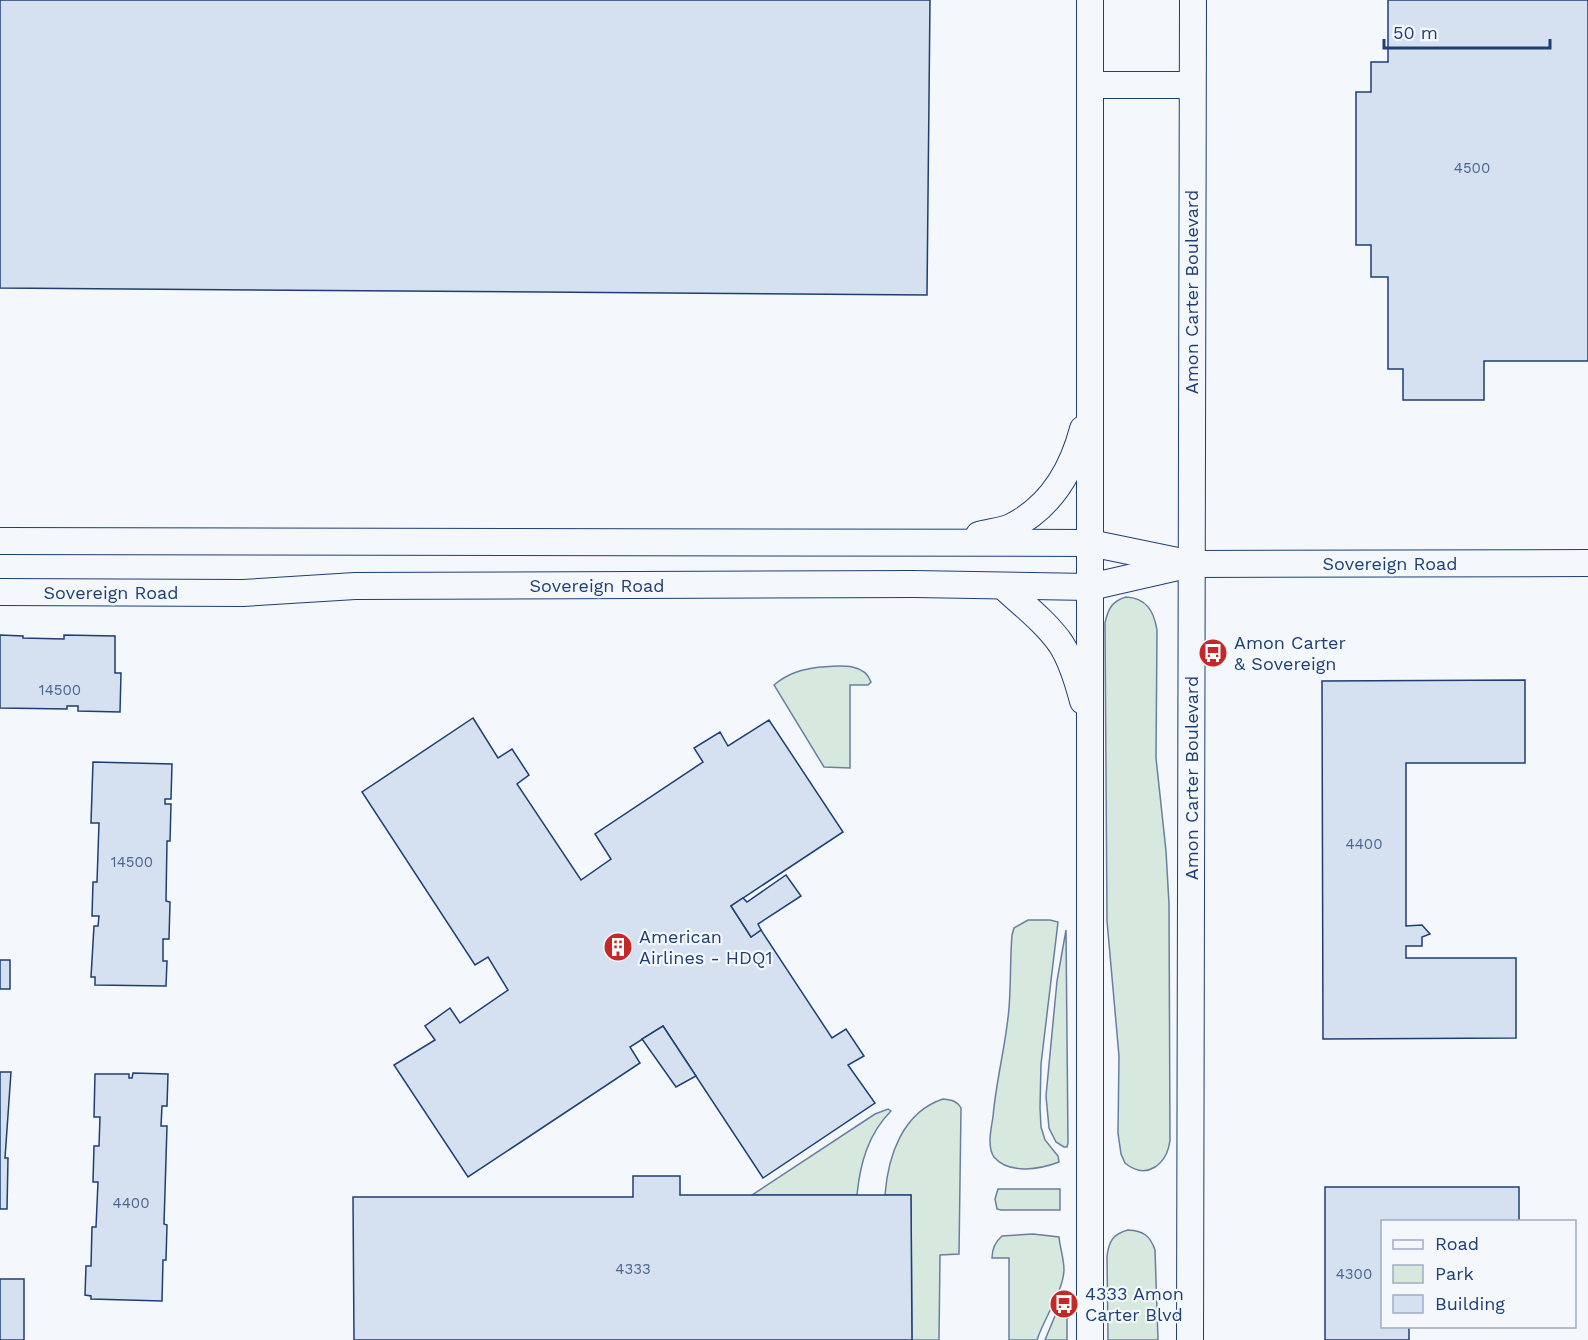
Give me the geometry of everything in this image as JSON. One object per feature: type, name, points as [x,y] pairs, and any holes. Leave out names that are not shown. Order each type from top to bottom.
[{"type":"street","points":[[1090,0],[1090,1340]]},
{"type":"street","name":"Amon Carter Boulevard","points":[[1190,1340],[1193,0]]},
{"type":"street","points":[[1090,85],[1192,85]]},
{"type":"street","points":[[892,543],[974,536],[992,532],[1010,527],[1041,507],[1061,484],[1077,451],[1090,400]]},
{"type":"street","name":"Sovereign Road","points":[[0,541],[1090,543],[1192,564],[1588,563]]},
{"type":"street","name":"Sovereign Road","points":[[0,592],[243,593],[367,586],[914,584],[1090,587],[1192,564]]},
{"type":"street","points":[[1003,586],[1060,643],[1077,677],[1090,727]]},
{"type":"green space","points":[[1126,597],[1139,600],[1148,607],[1154,617],[1157,630],[1156,758],[1169,904],[1170,1140],[1160,1163],[1148,1170],[1133,1168],[1125,1163],[1121,1154],[1118,1133],[1119,1056],[1107,921],[1105,623],[1111,606]]},
{"type":"green space","points":[[820,667],[857,668],[868,676],[871,682],[868,685],[850,685],[850,768],[824,767],[774,685],[796,672]]},
{"type":"green space","points":[[1028,920],[1058,922],[1041,1064],[1040,1108],[1041,1127],[1045,1140],[1058,1156],[1059,1162],[1025,1169],[1000,1163],[992,1153],[990,1138],[1008,1022],[1012,935],[1014,928]]},
{"type":"green space","points":[[1066,930],[1068,1143],[1067,1147],[1064,1147],[1056,1142],[1049,1128],[1046,1096],[1057,981]]},
{"type":"green space","points":[[943,1099],[954,1101],[961,1108],[959,1254],[940,1255],[939,1340],[912,1340],[911,1195],[885,1195],[890,1165],[900,1137],[917,1114]]},
{"type":"green space","points":[[888,1109],[891,1111],[876,1129],[866,1150],[857,1195],[752,1195],[875,1114]]},
{"type":"green space","points":[[998,1189],[1060,1189],[1060,1210],[997,1209],[995,1199]]},
{"type":"green space","points":[[1128,1230],[1138,1231],[1145,1235],[1155,1250],[1158,1340],[1108,1340],[1107,1256],[1115,1236]]},
{"type":"green space","points":[[1033,1234],[1059,1237],[1064,1266],[1063,1278],[1037,1340],[1009,1340],[1009,1258],[992,1258],[993,1252],[1002,1236]]},
{"type":"green space","points":[[1067,1297],[1067,1340],[1045,1340],[1057,1311]]},
{"type":"building","points":[[0,0],[930,0],[927,295],[0,288]]},
{"type":"building","points":[[1388,0],[1588,0],[1588,361],[1484,361],[1484,400],[1403,400],[1403,369],[1388,369],[1388,277],[1371,277],[1371,245],[1356,245],[1356,92],[1371,92],[1371,62],[1388,62]]},
{"type":"building","points":[[0,635],[64,639],[64,635],[115,636],[115,673],[121,673],[120,712],[78,711],[78,706],[67,706],[67,709],[0,708]]},
{"type":"building","points":[[1525,680],[1525,763],[1406,763],[1406,926],[1422,925],[1430,934],[1422,937],[1422,946],[1406,946],[1406,958],[1516,958],[1516,1038],[1323,1039],[1322,681]]},
{"type":"building","name":"American Airlines - HDQ1","points":[[473,718],[498,758],[512,749],[529,775],[517,784],[581,880],[611,859],[595,834],[703,762],[694,748],[720,732],[728,746],[769,720],[843,832],[731,906],[751,937],[761,930],[832,1038],[846,1029],[864,1056],[848,1065],[875,1103],[763,1178],[663,1026],[630,1047],[640,1063],[468,1177],[394,1065],[435,1040],[425,1026],[450,1008],[460,1023],[508,990],[488,957],[475,965],[362,792]]},
{"type":"building","points":[[93,762],[172,764],[171,799],[165,799],[165,804],[171,804],[170,841],[167,841],[166,901],[170,902],[169,939],[163,939],[163,961],[167,961],[166,986],[95,985],[95,977],[91,977],[94,926],[98,926],[99,916],[92,916],[93,882],[97,882],[99,823],[91,823]]},
{"type":"building","points":[[786,875],[801,896],[758,924],[761,930],[751,937],[731,906],[743,898],[747,902]]},
{"type":"building","points":[[0,960],[10,960],[10,989],[0,989]]},
{"type":"building","points":[[663,1026],[696,1076],[676,1087],[642,1039]]},
{"type":"building","points":[[0,1072],[11,1072],[5,1158],[8,1158],[7,1209],[0,1209]]},
{"type":"building","points":[[133,1073],[168,1074],[167,1106],[162,1106],[161,1126],[167,1126],[164,1224],[167,1225],[166,1260],[163,1260],[162,1301],[91,1299],[91,1296],[85,1295],[86,1266],[91,1266],[92,1227],[96,1227],[98,1182],[93,1182],[94,1146],[99,1146],[100,1117],[94,1117],[95,1074],[129,1074],[129,1078],[132,1078]]},
{"type":"building","points":[[633,1176],[680,1176],[680,1195],[911,1195],[912,1340],[354,1340],[353,1197],[633,1197]]},
{"type":"building","points":[[1325,1187],[1519,1187],[1519,1220],[1381,1220],[1381,1328],[1409,1328],[1409,1340],[1325,1340]]},
{"type":"building","points":[[0,1279],[24,1279],[24,1340],[0,1340]]},
{"type":"place","name":"Amon Carter & Sovereign","points":[[1213,653]]},
{"type":"place","name":"American Airlines - HDQ1","points":[[618,947]]},
{"type":"place","name":"4333 Amon Carter Blvd","points":[[1064,1304]]}]
